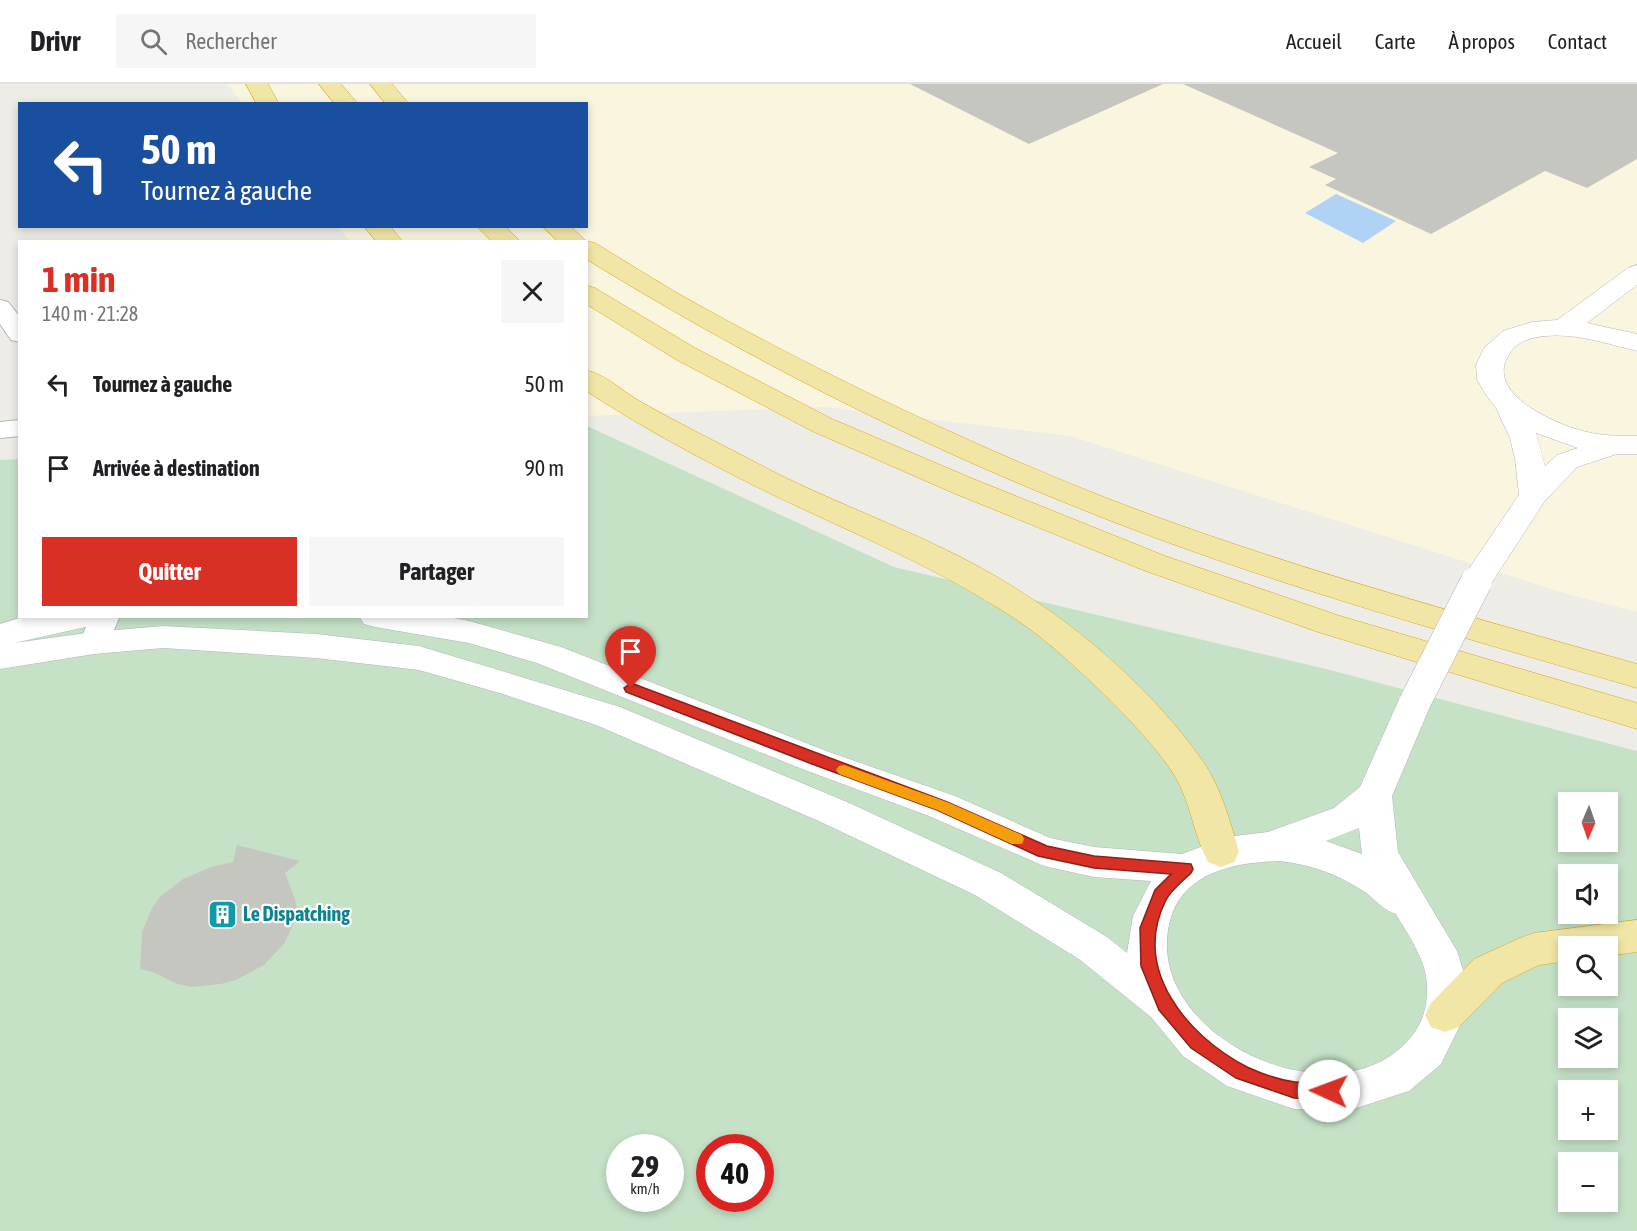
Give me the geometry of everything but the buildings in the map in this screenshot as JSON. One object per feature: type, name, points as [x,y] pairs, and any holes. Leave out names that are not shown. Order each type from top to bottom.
[{"type":"highway","points":[[257,84],[267,102]]},
{"type":"highway","points":[[330,84],[345,102]]},
{"type":"highway","points":[[381,84],[396,102]]},
{"type":"highway","points":[[378,228],[390,240]]},
{"type":"highway","points":[[492,228],[506,240]]},
{"type":"highway","points":[[557,228],[572,240]]},
{"type":"highway","points":[[588,249],[691,312],[828,383],[958,447],[1087,501],[1203,544],[1365,597],[1637,676]]},
{"type":"highway","points":[[588,295],[686,354],[822,425],[961,485],[1154,563],[1329,624],[1637,716]]},
{"type":"highway","points":[[588,379],[630,407],[767,480],[931,555],[1013,602],[1082,653],[1143,712],[1190,770],[1210,813],[1221,852]]},
{"type":"highway","points":[[1445,1015],[1488,971],[1534,949],[1637,936]]},
{"type":"street","points":[[1564,328],[1637,273]]},
{"type":"street","points":[[0,307],[18,332]]},
{"type":"street","points":[[1534,495],[1531,462],[1525,436],[1509,405],[1492,381],[1489,366],[1494,353],[1504,342],[1520,334],[1540,329],[1564,328],[1594,331],[1637,343]]},
{"type":"street","points":[[1509,405],[1530,419],[1555,431],[1583,440],[1625,445]]},
{"type":"street","points":[[0,430],[18,428]]},
{"type":"street","points":[[1272,845],[1347,818],[1374,796],[1414,704],[1476,582],[1534,495],[1567,461],[1625,445]]},
{"type":"street","points":[[387,618],[469,632],[549,655],[795,752],[942,806],[1044,851],[1094,862],[1185,869]]},
{"type":"street","points":[[19,638],[96,625],[163,638],[316,646],[419,658],[608,716],[834,812],[988,884],[1093,948],[1164,1005],[1197,1043],[1242,1073],[1294,1090],[1347,1092],[1394,1078],[1427,1051],[1445,1015],[1447,983],[1438,951],[1380,854],[1374,796]]},
{"type":"street","points":[[1164,1005],[1149,966],[1148,928],[1160,895],[1185,869],[1221,852],[1272,845],[1314,852],[1355,867],[1391,891],[1420,921]]},
{"type":"shaded area","points":[[227,84],[1637,84],[1637,612],[1567,594],[1070,436],[825,407],[588,416],[588,240],[349,240],[339,228],[588,228],[588,102],[241,102]]},
{"type":"green space","points":[[588,426],[894,567],[1330,670],[1637,751],[1637,1231],[0,1231],[0,460],[18,459],[18,618],[588,618]]},
{"type":"water","points":[[1336,194],[1396,221],[1363,243],[1305,213]]},
{"type":"slow traffic","points":[[844,770],[942,806],[1017,839]]},
{"type":"place","name":"Le Dispatching","points":[[222,914]]},
{"type":"route","points":[[631,688],[942,806],[1044,851],[1094,862],[1185,869],[1160,895],[1148,928],[1149,966],[1164,1005],[1197,1043],[1242,1073],[1294,1090],[1329,1091]]}]
